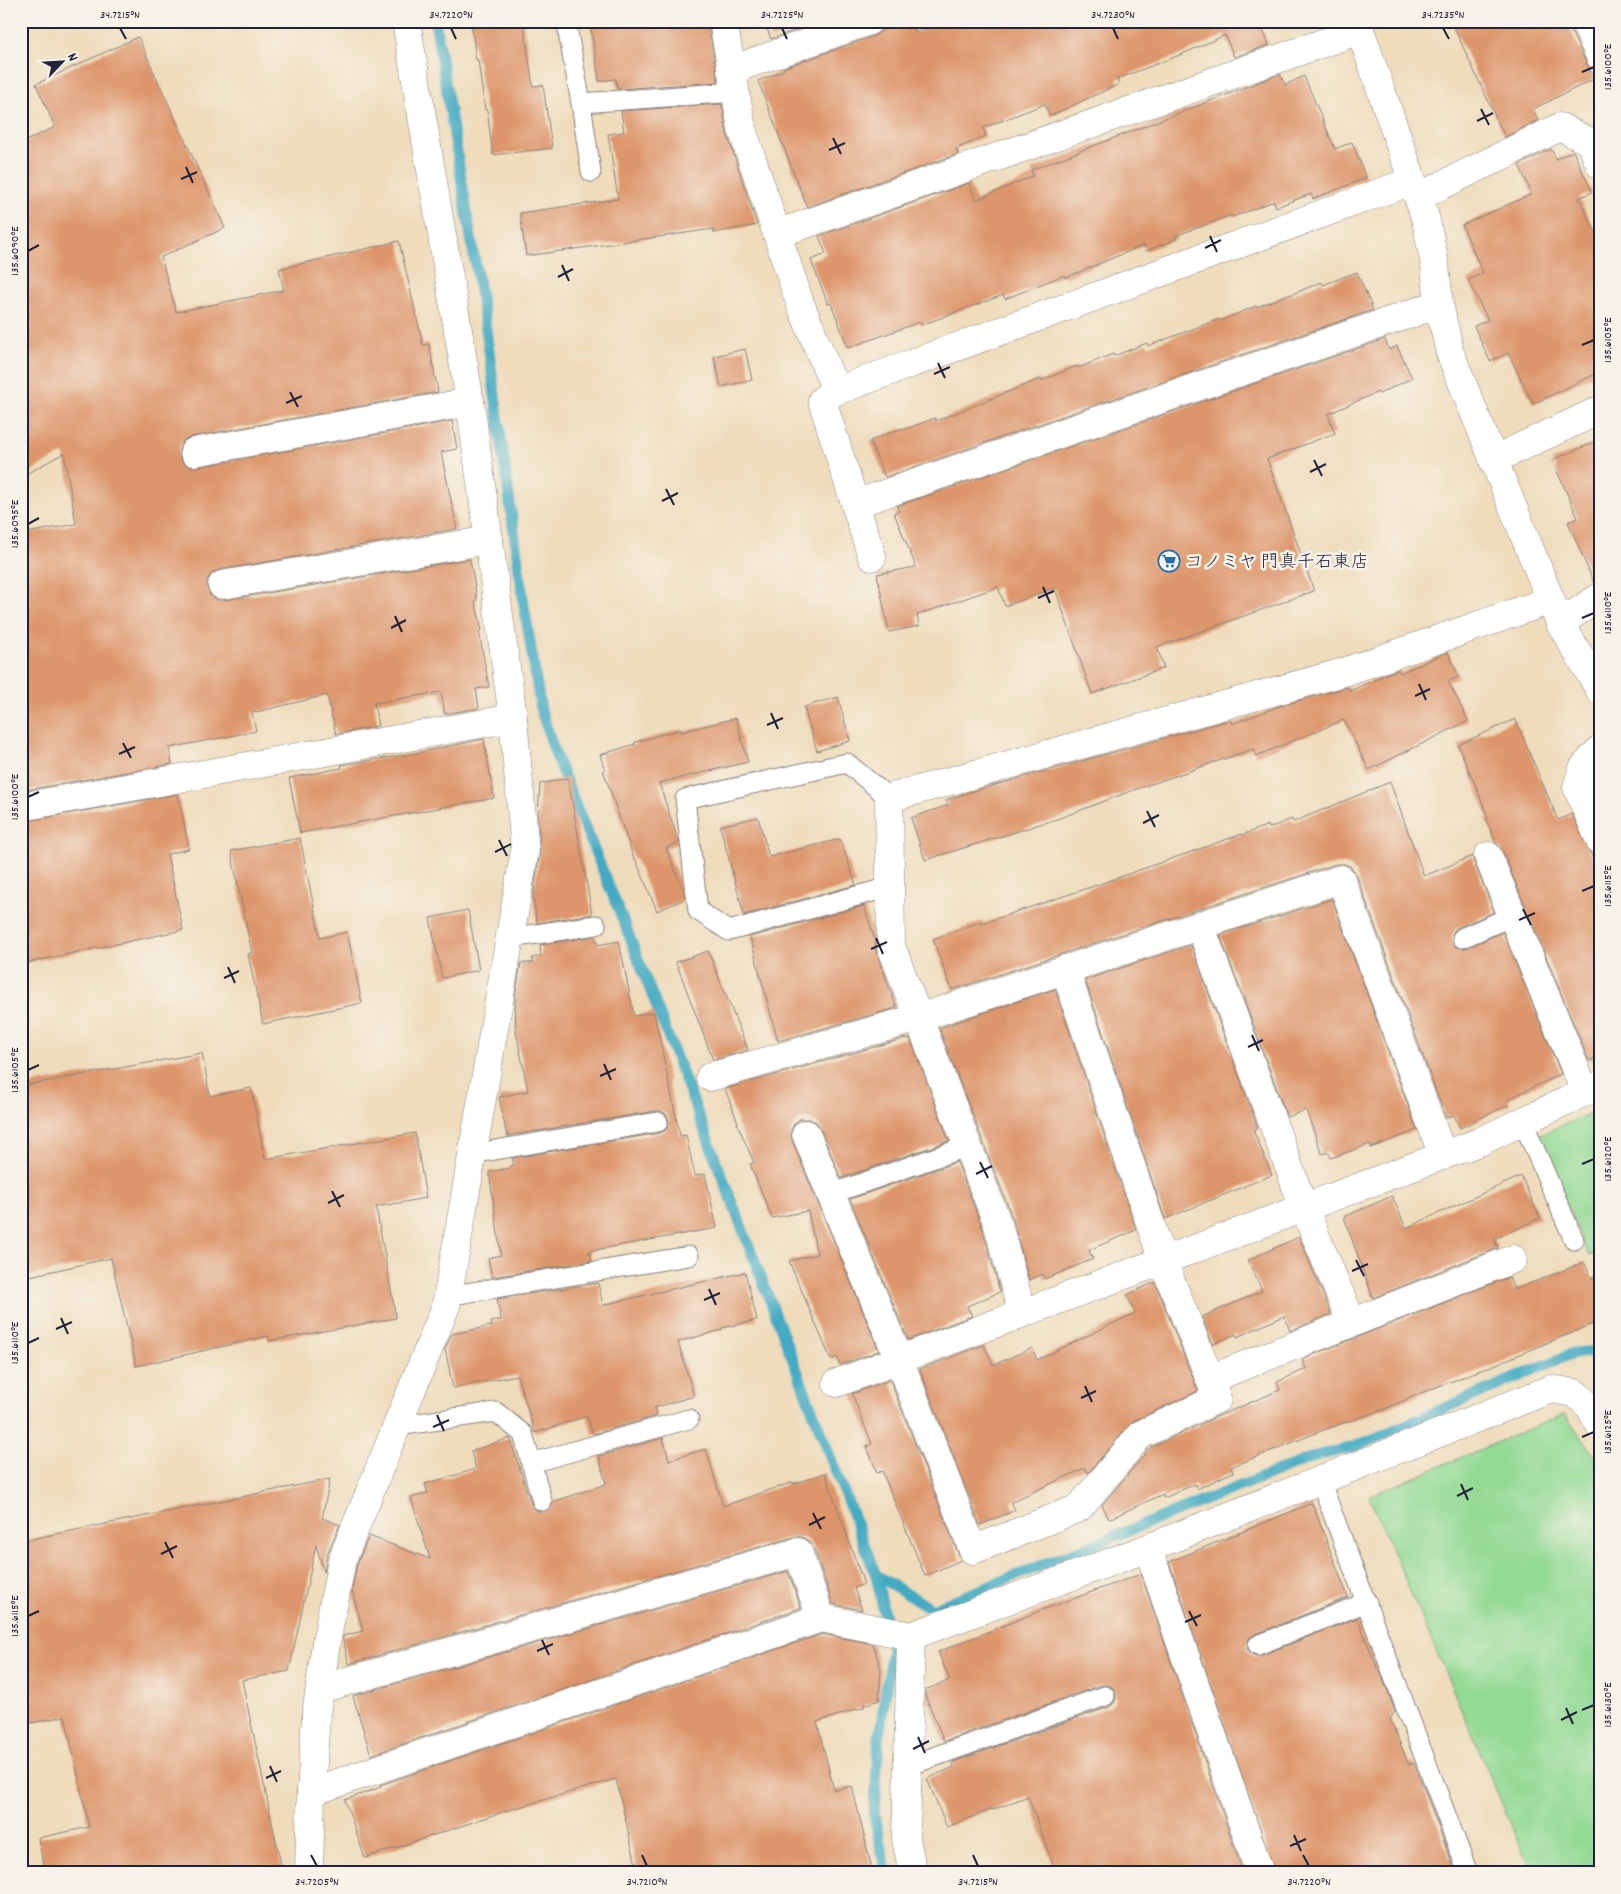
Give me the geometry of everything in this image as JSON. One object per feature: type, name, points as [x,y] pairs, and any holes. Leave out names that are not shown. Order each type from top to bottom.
[{"type":"street","points":[[309,1873],[311,1792],[316,1715],[326,1643],[342,1560],[446,1306],[525,850],[513,718],[470,402],[406,21]]},
{"type":"street","points":[[723,21],[742,129],[800,303],[836,391]]},
{"type":"street","points":[[734,81],[869,21]]},
{"type":"street","points":[[1584,21],[1600,56]]},
{"type":"street","points":[[777,234],[1359,25],[1426,220],[1435,265],[1439,304],[1450,353],[1556,612],[1600,690]]},
{"type":"street","points":[[872,557],[822,400],[836,391],[1415,189],[1560,127],[1590,142],[1600,165]]},
{"type":"street","points":[[855,504],[1439,304]]},
{"type":"street","points":[[194,452],[470,402]]},
{"type":"street","points":[[1493,460],[1600,410]]},
{"type":"street","points":[[222,585],[489,540]]},
{"type":"street","points":[[1022,1314],[998,1224],[891,946],[889,798],[1344,672],[1556,612],[1600,597]]},
{"type":"street","points":[[21,807],[513,718]]},
{"type":"street","points":[[1600,750],[1583,768],[1577,787],[1600,841]]},
{"type":"street","points":[[837,1383],[1480,1142],[1592,1089],[1512,916],[1488,856]]},
{"type":"street","points":[[710,1077],[918,1018],[1341,878],[1443,1156]]},
{"type":"street","points":[[1200,925],[1304,1208],[1352,1323]]},
{"type":"street","points":[[806,1134],[899,1359],[973,1550],[1079,1508],[1140,1435],[1217,1399],[1163,1261],[1065,969]]},
{"type":"street","points":[[1210,1379],[1513,1259]]},
{"type":"street","points":[[311,1792],[821,1618],[911,1636],[1148,1548],[1552,1389],[1576,1393],[1590,1407],[1600,1426]]},
{"type":"street","points":[[1148,1548],[1260,1873]]},
{"type":"street","points":[[320,1689],[798,1552],[821,1618]]},
{"type":"street","points":[[911,1636],[906,1839],[913,1873]]},
{"type":"lane","points":[[568,33],[581,102],[591,172]]},
{"type":"lane","points":[[581,102],[734,81]]},
{"type":"lane","points":[[889,798],[847,763],[685,799],[698,911],[729,931],[890,887]]},
{"type":"lane","points":[[1462,938],[1512,916]]},
{"type":"lane","points":[[510,938],[596,925]]},
{"type":"lane","points":[[472,1154],[658,1122]]},
{"type":"lane","points":[[1523,1122],[1574,1240]]},
{"type":"lane","points":[[831,1194],[968,1146]]},
{"type":"lane","points":[[448,1296],[689,1256]]},
{"type":"lane","points":[[397,1426],[496,1412],[523,1434],[542,1501]]},
{"type":"lane","points":[[531,1462],[689,1419]]},
{"type":"lane","points":[[1320,1480],[1468,1873]]},
{"type":"lane","points":[[1258,1645],[1367,1602]]},
{"type":"lane","points":[[908,1766],[1106,1696]]},
{"type":"green space","points":[[1600,1109],[1600,1252],[1589,1256],[1537,1136]]},
{"type":"green space","points":[[1565,1414],[1600,1463],[1600,1873],[1532,1873],[1369,1496]]},
{"type":"building","points":[[471,21],[523,21],[533,86],[543,85],[552,148],[493,155]]},
{"type":"building","points":[[590,21],[708,21],[718,82],[617,89],[616,79],[599,81]]},
{"type":"building","points":[[764,21],[822,21],[771,39]]},
{"type":"building","points":[[884,21],[913,21],[915,33],[949,21],[1259,21],[1269,45],[1234,57],[1225,35],[1185,53],[1117,79],[1119,84],[1050,116],[1045,104],[983,128],[986,136],[956,149],[958,154],[807,207],[758,81],[784,70],[783,68],[874,36],[881,31]]},
{"type":"building","points":[[1451,21],[1566,21],[1594,79],[1533,109],[1538,120],[1505,137]]},
{"type":"building","points":[[138,37],[225,228],[161,257],[176,312],[284,290],[279,269],[399,241],[423,345],[429,344],[438,392],[191,437],[184,440],[180,446],[179,454],[182,462],[188,466],[197,467],[452,421],[457,449],[441,452],[457,529],[219,570],[212,573],[208,579],[207,587],[210,595],[216,599],[225,600],[470,559],[477,600],[475,601],[482,630],[479,631],[489,687],[476,689],[479,708],[445,714],[441,692],[374,703],[378,726],[336,734],[327,695],[252,713],[256,731],[169,748],[172,764],[21,791],[21,534],[76,524],[64,453],[21,477],[21,143],[55,127],[36,84]]},
{"type":"building","points":[[1280,74],[1285,85],[1304,76],[1335,149],[1352,142],[1366,178],[1313,199],[1311,194],[1276,207],[1274,201],[1175,236],[1177,239],[1146,251],[1144,245],[1065,278],[1064,275],[1005,299],[1003,295],[921,325],[920,322],[848,348],[831,303],[828,304],[811,260],[826,254],[819,236],[969,183],[976,200],[1033,176],[1031,170]]},
{"type":"building","points":[[722,104],[727,134],[757,225],[714,233],[713,229],[526,256],[520,213],[618,199],[608,134],[624,132],[621,111]]},
{"type":"building","points":[[1551,149],[1556,159],[1573,151],[1592,192],[1579,198],[1600,241],[1600,372],[1533,404],[1508,353],[1490,361],[1474,326],[1488,320],[1468,280],[1483,273],[1462,225],[1532,194],[1519,165]]},
{"type":"building","points":[[1357,272],[1373,310],[885,477],[870,441],[902,428],[903,430],[935,418],[936,421],[1077,366],[1078,368],[1147,343],[1148,346],[1322,282],[1323,285]]},
{"type":"building","points":[[1385,339],[1389,350],[1397,346],[1412,378],[1379,394],[1378,392],[1328,414],[1335,433],[1267,459],[1314,591],[1157,647],[1164,668],[1092,694],[1055,588],[1005,606],[998,587],[917,615],[919,626],[889,632],[877,574],[916,567],[894,513],[899,511],[897,506]]},
{"type":"building","points":[[745,349],[752,380],[721,387],[714,356]]},
{"type":"building","points":[[1600,440],[1600,581],[1594,583],[1568,522],[1578,518],[1552,460]]},
{"type":"building","points":[[1448,652],[1459,677],[1448,681],[1468,721],[1369,770],[1344,720],[1256,756],[1253,749],[1131,791],[1060,818],[925,860],[911,818],[948,805],[946,800],[1230,720],[1232,724],[1277,707],[1348,687],[1350,691],[1391,672],[1399,670],[1400,673]]},
{"type":"building","points":[[838,697],[850,741],[817,751],[804,707]]},
{"type":"building","points":[[736,718],[748,762],[659,783],[679,843],[666,848],[685,894],[685,899],[657,911],[634,859],[603,770],[605,770],[600,755],[635,744],[635,742],[681,729],[681,732]]},
{"type":"building","points":[[1515,719],[1558,820],[1572,814],[1600,874],[1600,1056],[1589,1061],[1502,850],[1496,843],[1486,819],[1488,818],[1479,794],[1458,745]]},
{"type":"building","points":[[484,739],[494,798],[300,833],[289,778],[342,768],[341,765],[411,754]]},
{"type":"building","points":[[568,778],[592,914],[537,923],[533,897],[540,852],[538,817],[540,784]]},
{"type":"building","points":[[1390,782],[1424,876],[1473,856],[1494,912],[1457,928],[1453,932],[1452,942],[1456,947],[1466,948],[1503,932],[1561,1074],[1508,1099],[1510,1104],[1460,1128],[1454,1115],[1446,1118],[1356,874],[1351,867],[1344,864],[1336,864],[952,990],[933,939],[982,921],[983,923],[1091,887],[1268,825],[1269,828],[1292,819],[1293,822]]},
{"type":"building","points":[[178,794],[189,849],[167,854],[183,930],[21,964],[21,822]]},
{"type":"building","points":[[758,817],[769,857],[840,839],[856,885],[744,915],[720,826]]},
{"type":"building","points":[[300,838],[320,938],[347,932],[362,1003],[263,1024],[248,954],[252,953],[231,851]]},
{"type":"building","points":[[1332,899],[1417,1130],[1371,1148],[1370,1144],[1331,1158],[1328,1152],[1322,1154],[1306,1110],[1287,1117],[1220,935]]},
{"type":"building","points":[[864,906],[875,940],[876,952],[897,1008],[778,1041],[750,937]]},
{"type":"building","points":[[468,910],[479,970],[442,978],[430,918]]},
{"type":"building","points":[[595,936],[598,945],[619,941],[634,1016],[654,1012],[680,1136],[686,1135],[695,1176],[705,1174],[717,1228],[589,1251],[592,1261],[492,1277],[488,1258],[501,1255],[489,1172],[510,1168],[510,1166],[514,1165],[512,1158],[660,1133],[666,1130],[669,1125],[666,1114],[656,1111],[507,1136],[499,1097],[528,1091],[516,1031],[515,997],[521,963],[533,963],[532,958],[541,956],[540,945]]},
{"type":"building","points":[[1191,945],[1258,1128],[1253,1130],[1272,1175],[1165,1219],[1085,980]]},
{"type":"building","points":[[708,951],[748,1050],[713,1060],[676,962]]},
{"type":"building","points":[[1055,989],[1136,1230],[1089,1250],[1093,1259],[1045,1279],[1043,1274],[1029,1280],[1013,1219],[939,1028]]},
{"type":"building","points":[[910,1038],[949,1141],[841,1178],[816,1122],[809,1119],[800,1119],[794,1124],[791,1131],[792,1140],[879,1351],[840,1365],[837,1357],[831,1360],[789,1261],[817,1254],[808,1211],[772,1218],[750,1164],[754,1163],[725,1089]]},
{"type":"building","points":[[202,1053],[210,1096],[251,1088],[265,1159],[415,1133],[426,1198],[376,1207],[396,1318],[269,1341],[268,1336],[136,1366],[111,1258],[21,1278],[21,1086]]},
{"type":"building","points":[[957,1162],[983,1230],[1000,1292],[967,1306],[972,1316],[908,1340],[850,1199]]},
{"type":"building","points":[[1521,1176],[1540,1218],[1494,1239],[1498,1248],[1373,1298],[1344,1217],[1392,1196],[1406,1228]]},
{"type":"building","points":[[1299,1237],[1331,1314],[1290,1331],[1284,1316],[1237,1337],[1236,1334],[1213,1344],[1202,1317],[1262,1291],[1248,1260]]},
{"type":"building","points":[[1584,1262],[1592,1279],[1600,1275],[1600,1321],[1385,1409],[1326,1429],[1231,1467],[1233,1472],[1197,1489],[1195,1484],[1164,1498],[1163,1494],[1109,1519],[1102,1505],[1150,1448],[1280,1390],[1277,1382],[1306,1369],[1302,1359],[1509,1277],[1514,1290]]},
{"type":"building","points":[[745,1272],[757,1320],[722,1328],[722,1330],[678,1342],[694,1396],[654,1408],[657,1416],[593,1434],[587,1416],[535,1433],[517,1375],[453,1388],[445,1349],[452,1334],[492,1326],[491,1322],[501,1320],[497,1299],[598,1283],[603,1305]]},
{"type":"building","points":[[1155,1282],[1198,1391],[1133,1421],[1088,1473],[1085,1468],[1011,1502],[1015,1510],[980,1525],[920,1369],[984,1345],[993,1365],[1032,1348],[1037,1360],[1135,1313],[1127,1295]]},
{"type":"building","points":[[890,1380],[961,1560],[925,1576],[882,1471],[877,1473],[867,1446],[872,1444],[852,1394]]},
{"type":"building","points":[[510,1438],[531,1504],[533,1508],[540,1512],[550,1509],[553,1502],[606,1484],[599,1456],[663,1438],[669,1460],[706,1449],[723,1506],[825,1473],[864,1584],[854,1588],[862,1610],[833,1604],[813,1546],[802,1537],[794,1537],[349,1664],[343,1636],[363,1631],[352,1590],[357,1564],[369,1536],[430,1559],[411,1498],[428,1493],[425,1484],[476,1469],[471,1451]]},
{"type":"building","points":[[330,1479],[322,1518],[340,1525],[327,1554],[324,1572],[316,1545],[289,1671],[242,1680],[282,1870],[267,1873],[45,1873],[38,1838],[89,1827],[65,1716],[21,1725],[21,1541]]},
{"type":"building","points":[[1312,1503],[1348,1597],[1254,1635],[1249,1638],[1247,1649],[1251,1654],[1262,1655],[1357,1618],[1395,1711],[1390,1719],[1409,1765],[1414,1763],[1456,1873],[1275,1873],[1169,1562]]},
{"type":"building","points":[[788,1571],[801,1608],[371,1755],[353,1696]]},
{"type":"building","points":[[1141,1574],[1243,1873],[1056,1873],[1028,1796],[947,1827],[927,1779],[954,1767],[953,1762],[1109,1707],[1116,1698],[1112,1687],[1101,1685],[944,1741],[925,1695],[925,1690],[950,1680],[938,1652],[1042,1610]]},
{"type":"building","points":[[822,1634],[873,1644],[881,1670],[879,1700],[864,1705],[864,1707],[817,1722],[834,1790],[852,1786],[873,1873],[638,1873],[616,1779],[512,1809],[365,1858],[345,1800],[381,1787],[380,1785]]},
{"type":"waterway","points":[[435,21],[485,322],[524,605],[541,710],[557,759],[627,930],[876,1575],[892,1650],[879,1737],[874,1815],[886,1873]]},
{"type":"waterway","points":[[876,1575],[932,1609],[1316,1456],[1354,1447],[1573,1353],[1600,1351]]},
{"type":"place","name":"コノミヤ 門真千石東店","points":[[1169,561]]}]
